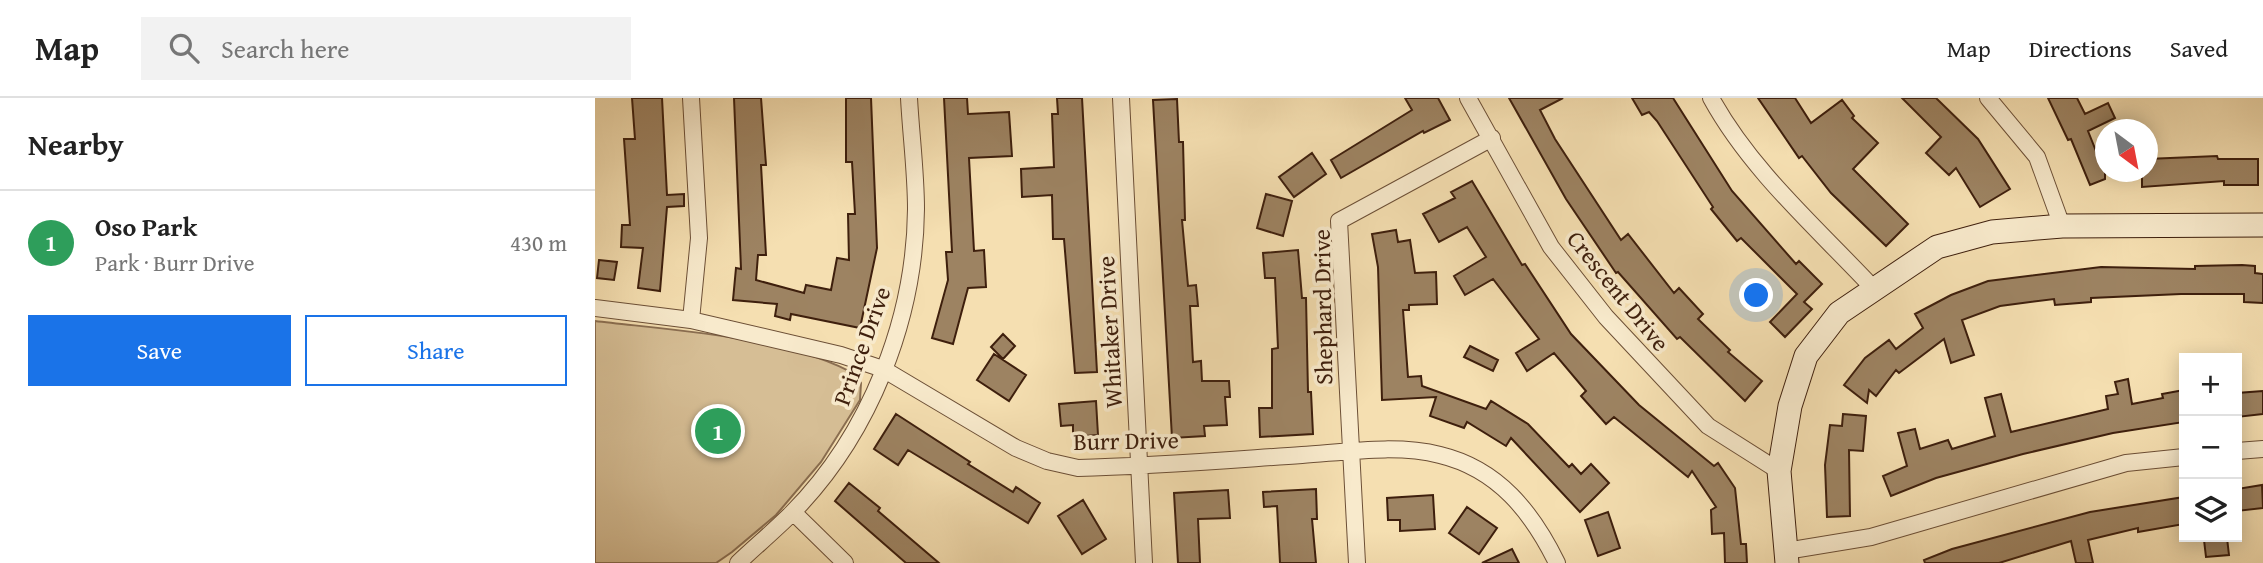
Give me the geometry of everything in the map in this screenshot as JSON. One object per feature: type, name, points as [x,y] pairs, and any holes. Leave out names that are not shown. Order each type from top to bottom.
[{"type":"street","points":[[691,98],[699,238],[691,320]]},
{"type":"street","name":"Prince Drive","points":[[738,563],[793,512],[845,447],[883,369],[901,319],[912,264],[916,209],[909,98]]},
{"type":"street","name":"Whitaker Drive","points":[[1121,98],[1144,563]]},
{"type":"street","name":"Crescent Drive","points":[[1468,98],[1551,247],[1605,317],[1709,426],[1779,471]]},
{"type":"street","points":[[1711,98],[1728,130],[1767,177],[1874,289]]},
{"type":"street","points":[[1988,98],[2037,156],[2062,226]]},
{"type":"street","name":"Shephard Drive","points":[[1356,563],[1339,221],[1492,138]]},
{"type":"street","points":[[2179,458],[2126,463],[1871,537],[1787,557],[1779,471],[1790,406],[1806,356],[1839,313],[1937,247],[1992,232],[2062,226],[2263,225]]},
{"type":"street","name":"Burr Drive","points":[[595,308],[691,320],[841,355],[883,369],[1016,448],[1047,461],[1078,468],[1351,452],[1407,451],[1440,455],[1467,465],[1508,490],[1531,515],[1557,563]]},
{"type":"street","points":[[2242,451],[2263,449]]},
{"type":"street","points":[[793,512],[845,563]]},
{"type":"shaded area","points":[[595,321],[730,337],[799,352],[830,362],[856,375],[861,383],[860,400],[821,462],[776,515],[716,563],[595,563]]},
{"type":"building","points":[[632,98],[662,98],[667,195],[684,194],[684,206],[667,207],[660,291],[638,288],[643,248],[621,247],[622,225],[630,225],[624,139],[635,139]]},
{"type":"building","points":[[734,98],[761,98],[766,165],[761,165],[766,255],[758,255],[756,280],[804,293],[806,285],[831,290],[837,258],[849,260],[848,214],[855,214],[852,162],[846,162],[846,98],[871,98],[877,248],[860,328],[791,314],[790,320],[775,316],[777,304],[733,300],[736,268],[741,269]]},
{"type":"building","points":[[944,98],[967,98],[968,114],[1009,112],[1012,156],[969,158],[974,251],[984,250],[986,287],[968,288],[953,344],[932,338],[948,280],[946,252],[952,252]]},
{"type":"building","points":[[1057,98],[1082,98],[1097,372],[1075,373],[1064,239],[1053,239],[1052,195],[1022,197],[1021,169],[1054,167],[1052,114],[1058,114]]},
{"type":"building","points":[[1405,98],[1438,98],[1450,120],[1424,133],[1423,131],[1341,178],[1331,160],[1412,110]]},
{"type":"building","points":[[1509,98],[1563,98],[1540,110],[1555,139],[1621,240],[1628,234],[1674,293],[1679,288],[1703,314],[1698,319],[1730,350],[1728,352],[1762,381],[1745,401],[1680,337],[1677,339],[1618,272],[1616,273],[1566,199]]},
{"type":"building","points":[[1632,98],[1673,98],[1732,191],[1796,264],[1799,261],[1822,284],[1804,302],[1812,309],[1785,337],[1770,322],[1797,294],[1741,238],[1737,241],[1711,209],[1713,207],[1657,121],[1649,112],[1642,115]]},
{"type":"building","points":[[1758,98],[1795,98],[1811,123],[1842,100],[1854,116],[1852,118],[1878,143],[1853,169],[1908,224],[1886,246],[1831,193],[1802,156],[1799,158]]},
{"type":"building","points":[[1902,98],[1936,98],[1978,139],[2010,189],[1980,207],[1956,168],[1949,175],[1926,153],[1941,137]]},
{"type":"building","points":[[2048,98],[2077,98],[2085,114],[2108,103],[2115,118],[2095,119],[2095,128],[2088,131],[2095,148],[2095,182],[2098,182],[2090,185],[2071,139],[2068,140]]},
{"type":"building","points":[[1177,99],[1179,142],[1183,142],[1185,220],[1182,220],[1188,286],[1196,285],[1198,306],[1190,306],[1193,362],[1201,361],[1202,381],[1229,381],[1230,397],[1225,397],[1227,425],[1204,426],[1205,436],[1172,438],[1153,100]]},
{"type":"building","points":[[1312,153],[1326,174],[1294,197],[1279,177]]},
{"type":"building","points":[[2217,156],[2218,159],[2258,159],[2258,185],[2224,185],[2224,181],[2142,187],[2142,182],[2158,182],[2158,159]]},
{"type":"building","points":[[1472,181],[1522,265],[1525,264],[1571,334],[1639,405],[1714,466],[1718,463],[1735,488],[1741,544],[1746,544],[1747,563],[1725,563],[1724,533],[1712,534],[1711,510],[1716,507],[1692,471],[1688,477],[1614,417],[1606,424],[1581,396],[1586,391],[1554,353],[1527,371],[1516,353],[1539,339],[1493,279],[1465,295],[1454,276],[1486,257],[1467,227],[1439,242],[1423,214],[1455,198],[1451,192]]},
{"type":"building","points":[[1266,194],[1292,201],[1283,236],[1257,228]]},
{"type":"building","points":[[1396,230],[1398,242],[1410,240],[1415,273],[1436,272],[1437,304],[1409,305],[1409,310],[1403,310],[1408,377],[1421,376],[1422,386],[1486,409],[1491,401],[1528,424],[1569,467],[1572,464],[1581,474],[1591,464],[1609,483],[1580,512],[1511,438],[1506,446],[1467,422],[1464,428],[1430,416],[1436,397],[1382,400],[1378,267],[1372,234]]},
{"type":"building","points":[[1298,250],[1302,298],[1306,298],[1308,392],[1311,392],[1313,434],[1260,437],[1259,408],[1272,408],[1272,349],[1278,348],[1275,278],[1265,278],[1263,253]]},
{"type":"building","points":[[599,260],[617,262],[614,280],[597,278]]},
{"type":"building","points":[[2195,266],[2255,266],[2255,273],[2263,274],[2263,303],[2244,302],[2244,294],[2181,294],[2091,298],[2091,302],[2055,305],[2054,299],[2000,306],[1962,320],[1974,355],[1951,363],[1944,339],[1899,373],[1896,370],[1876,396],[1869,390],[1867,403],[1844,385],[1865,358],[1889,340],[1896,349],[1923,328],[1915,314],[1951,295],[1988,281],[2101,267],[2195,269]]},
{"type":"building","points":[[1003,334],[1015,346],[1003,359],[991,347]]},
{"type":"building","points":[[1470,346],[1498,360],[1493,371],[1464,357]]},
{"type":"building","points":[[994,354],[1026,375],[1009,401],[977,380]]},
{"type":"building","points":[[2128,379],[2132,404],[2163,398],[2162,394],[2179,391],[2179,423],[2113,433],[2023,454],[1936,478],[1891,496],[1883,476],[1907,466],[1898,433],[1915,429],[1920,449],[1948,440],[1952,449],[1995,436],[1985,398],[2001,394],[2011,432],[2108,409],[2106,396],[2118,394],[2115,382]]},
{"type":"building","points":[[2263,391],[2263,414],[2242,416],[2242,393]]},
{"type":"building","points":[[1096,401],[1098,435],[1073,437],[1073,425],[1061,426],[1059,404]]},
{"type":"building","points":[[896,414],[1013,492],[1016,487],[1040,503],[1028,523],[908,450],[898,465],[874,449]]},
{"type":"building","points":[[1843,414],[1866,416],[1863,451],[1849,450],[1850,516],[1827,517],[1825,465],[1830,425],[1842,426]]},
{"type":"building","points":[[849,483],[939,563],[906,563],[835,501]]},
{"type":"building","points":[[2262,485],[2263,508],[2242,510],[2242,488]]},
{"type":"building","points":[[1316,489],[1317,519],[1312,519],[1316,563],[1280,563],[1277,506],[1264,507],[1263,492]]},
{"type":"building","points":[[1228,490],[1230,518],[1198,519],[1200,563],[1178,563],[1174,493]]},
{"type":"building","points":[[1433,495],[1435,529],[1400,531],[1400,520],[1388,520],[1387,498]]},
{"type":"building","points":[[2179,498],[2179,525],[2138,532],[2138,528],[2088,540],[2093,563],[2076,563],[2071,541],[1999,563],[1925,563],[1924,560],[1952,549],[2090,512]]},
{"type":"building","points":[[1083,500],[1106,539],[1082,554],[1058,516]]},
{"type":"building","points":[[1467,507],[1497,528],[1479,554],[1449,533]]},
{"type":"building","points":[[1608,512],[1620,548],[1598,556],[1585,520]]},
{"type":"building","points":[[2204,542],[2227,542],[2229,555],[2206,557]]},
{"type":"building","points":[[1512,549],[1519,563],[1482,563]]},
{"type":"place","name":"Oso Park","points":[[718,431]]}]
